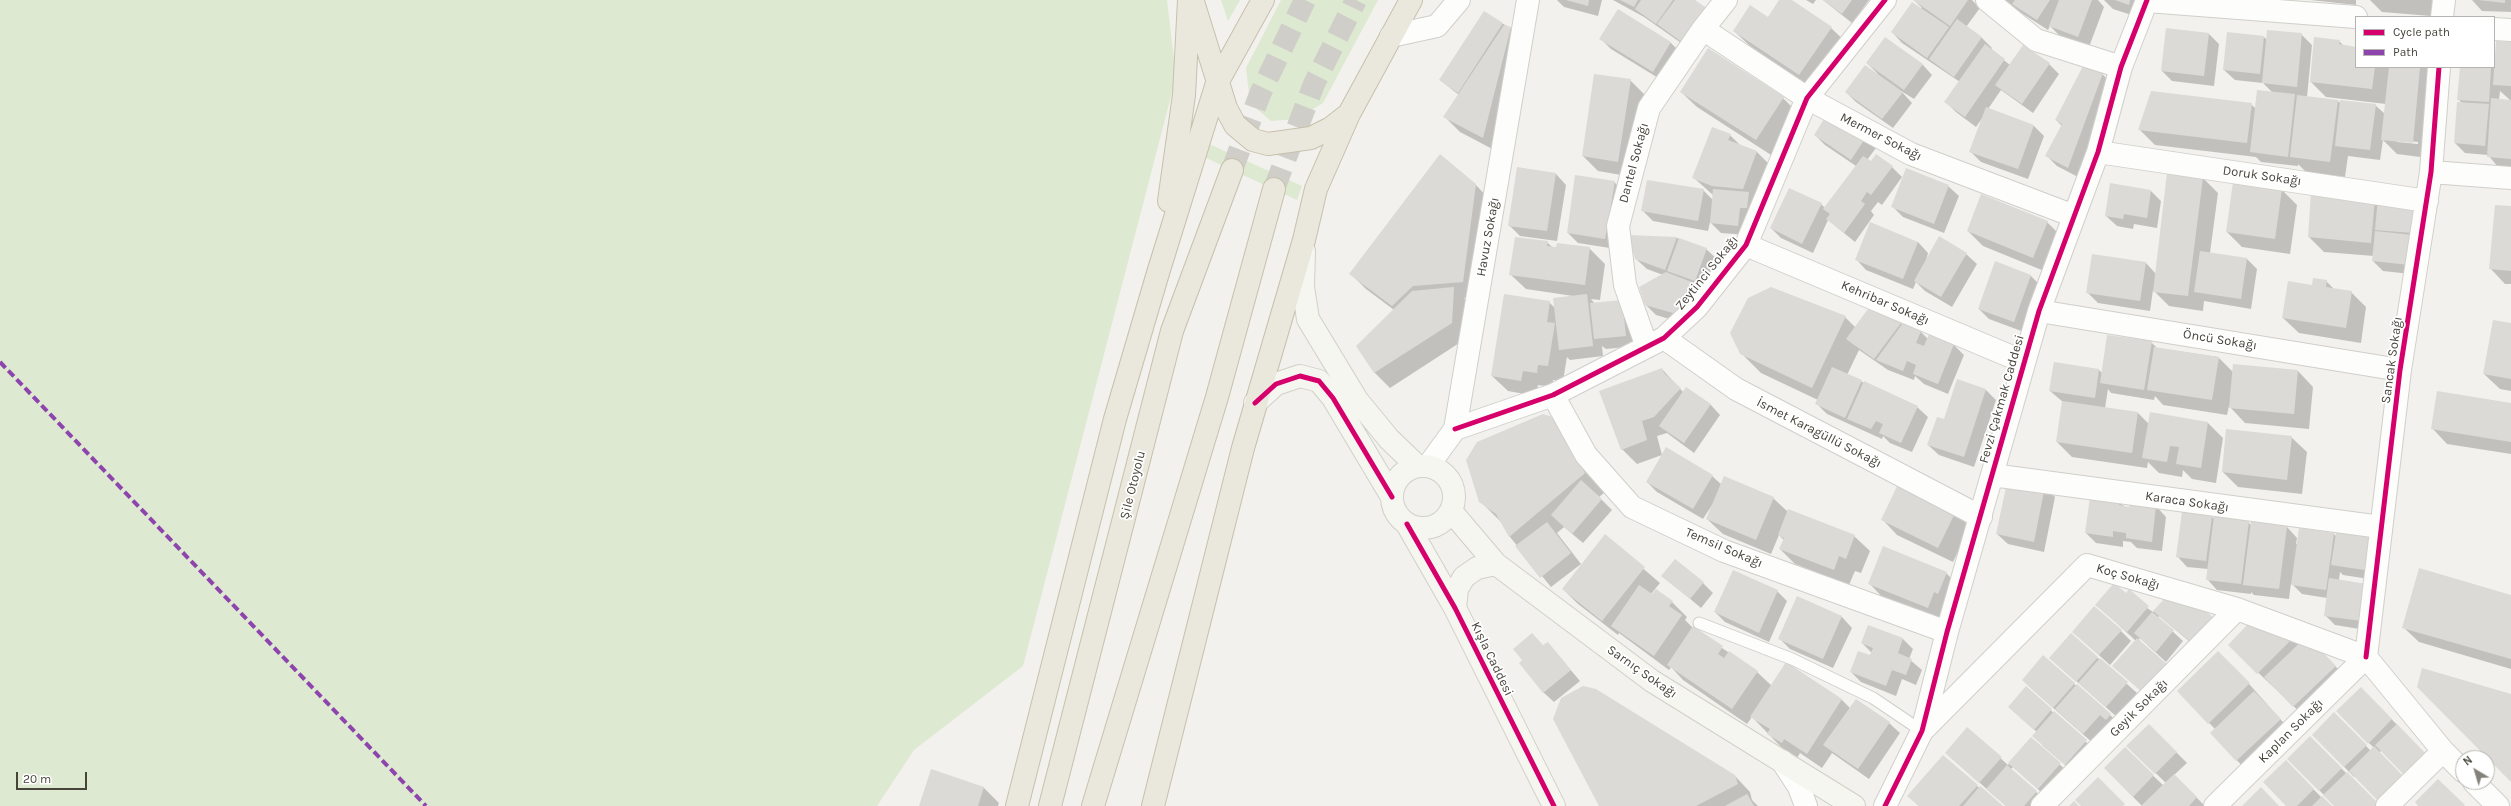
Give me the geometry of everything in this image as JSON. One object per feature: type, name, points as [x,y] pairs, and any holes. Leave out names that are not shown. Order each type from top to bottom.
[{"type":"highway","points":[[1158,273],[1182,111],[1189,0]]},
{"type":"highway","points":[[1193,0],[1217,83],[1226,108],[1234,125],[1253,140],[1268,144],[1311,138],[1331,128],[1349,114]]},
{"type":"highway","points":[[1017,806],[1115,419],[1158,273],[1217,83],[1263,0]]},
{"type":"highway","points":[[1152,806],[1255,403],[1304,240],[1316,189],[1349,114],[1411,0]]},
{"type":"highway","name":"Şile Otoyolu","points":[[1050,806],[1172,331],[1232,170]]},
{"type":"highway","points":[[1093,806],[1217,397],[1274,189]]},
{"type":"street","points":[[1391,36],[1437,26],[1459,0]]},
{"type":"street","name":"Havuz Sokağı","points":[[1423,466],[1455,429],[1528,0]]},
{"type":"street","name":"Zeytinci Sokağı","points":[[1455,429],[1553,395],[1655,342],[1697,307],[1746,245],[1807,98],[1885,0]]},
{"type":"street","points":[[1987,0],[2036,40],[2121,68]]},
{"type":"street","points":[[2147,0],[2355,18]]},
{"type":"street","name":"Fevzi Çakmak Caddesi","points":[[1885,806],[1922,731],[1947,632],[2039,311],[2098,152],[2121,68],[2147,0]]},
{"type":"street","points":[[2442,16],[2444,0]]},
{"type":"street","name":"Dantel Sokağı","points":[[1655,342],[1625,285],[1618,226],[1649,108],[1722,2]]},
{"type":"street","name":"Mermer Sokağı","points":[[1703,28],[1807,98],[1911,154],[2074,216]]},
{"type":"street","points":[[2495,28],[2511,30]]},
{"type":"street","name":"Sancak Sokağı","points":[[2366,657],[2400,370],[2431,172],[2438,68]]},
{"type":"street","name":"Doruk Sokağı","points":[[2098,152],[2427,201]]},
{"type":"street","points":[[2431,172],[2511,178]]},
{"type":"street","points":[[1255,403],[1276,384],[1300,376],[1319,381],[1333,398],[1392,497],[1394,508],[1399,517],[1407,524],[1418,528],[1428,528],[1441,522],[1451,511],[1454,502],[1451,483],[1446,475],[1423,466],[1389,439],[1358,400],[1308,319],[1303,287],[1304,240]]},
{"type":"street","name":"Kehribar Sokağı","points":[[1746,245],[2024,362]]},
{"type":"street","name":"Öncü Sokağı","points":[[2039,311],[2400,370]]},
{"type":"street","name":"İsmet Karagüllü Sokağı","points":[[1655,342],[1736,389],[1981,517]]},
{"type":"street","name":"Temsil Sokağı","points":[[1553,395],[1586,456],[1632,507],[1724,551],[1947,632]]},
{"type":"street","points":[[1392,497],[1394,486],[1399,477],[1407,470],[1423,466]]},
{"type":"street","name":"Karaca Sokağı","points":[[1992,475],[2381,528]]},
{"type":"street","name":"Sarnıç Sokağı","points":[[1451,511],[1496,564],[1652,681],[1854,806]]},
{"type":"street","name":"Kışla Caddesi","points":[[1407,524],[1455,608],[1554,806]]},
{"type":"street","points":[[1455,608],[1457,589],[1464,577],[1477,568],[1496,564]]},
{"type":"street","name":"Koç Sokağı","points":[[1922,731],[2087,565],[2237,609],[2366,657]]},
{"type":"street","name":"Geyik Sokağı","points":[[2042,806],[2237,609]]},
{"type":"street","points":[[2366,657],[2443,751],[2455,763]]},
{"type":"street","name":"Kaplan Sokağı","points":[[2215,806],[2366,657]]},
{"type":"street","points":[[2387,806],[2443,751]]},
{"type":"street","points":[[1782,761],[1799,787],[1806,806]]},
{"type":"street","points":[[2482,790],[2498,806]]},
{"type":"lane","points":[[1699,623],[1792,658],[1873,698],[1922,731]]},
{"type":"green space","points":[[0,0],[1167,0],[1176,77],[1023,666],[914,750],[877,806],[0,806]]},
{"type":"green space","points":[[1221,0],[1240,0],[1228,21]]},
{"type":"green space","points":[[1281,0],[1378,0],[1323,103],[1297,119],[1271,121],[1258,110],[1249,93],[1246,68]]},
{"type":"green space","points":[[1209,144],[1302,186],[1297,200],[1204,157]]},
{"type":"building","points":[[1566,0],[1589,0],[1588,6]]},
{"type":"building","points":[[1620,0],[1638,0],[1634,7]]},
{"type":"building","points":[[1641,0],[1673,0],[1656,24],[1635,9]]},
{"type":"building","points":[[1675,0],[1695,0],[1708,9],[1683,43],[1657,24]]},
{"type":"building","points":[[1779,0],[1792,0],[1832,27],[1799,75],[1733,31],[1750,5],[1768,17]]},
{"type":"building","points":[[1823,0],[1852,0],[1842,14]]},
{"type":"building","points":[[1913,0],[1968,0],[1950,26]]},
{"type":"building","points":[[2015,0],[2050,0],[2037,20],[2012,4]]},
{"type":"building","points":[[2059,0],[2092,0],[2078,37],[2049,26]]},
{"type":"building","points":[[2115,0],[2130,0],[2129,5]]},
{"type":"building","points":[[2479,0],[2505,0],[2505,3]]},
{"type":"building","points":[[1912,2],[1949,27],[1927,58],[1891,32]]},
{"type":"building","points":[[1618,9],[1671,42],[1653,72],[1599,39]]},
{"type":"building","points":[[1484,11],[1503,23],[1458,93],[1439,80]]},
{"type":"building","points":[[1957,19],[1982,37],[1954,77],[1929,59]]},
{"type":"building","points":[[1504,25],[1511,27],[1483,138],[1443,117]]},
{"type":"building","points":[[2166,28],[2209,33],[2204,76],[2161,71]]},
{"type":"building","points":[[2267,30],[2302,33],[2297,87],[2262,83]]},
{"type":"building","points":[[2227,32],[2264,36],[2260,74],[2223,70]]},
{"type":"building","points":[[1885,37],[1923,64],[1904,90],[1866,63]]},
{"type":"building","points":[[2314,37],[2340,40],[2339,44],[2355,47],[2355,68],[2375,68],[2372,89],[2310,82]]},
{"type":"building","points":[[2496,41],[2511,42],[2511,86],[2493,85]]},
{"type":"building","points":[[1985,44],[2005,59],[1965,117],[1944,102]]},
{"type":"building","points":[[2023,45],[2050,63],[2022,104],[1995,85]]},
{"type":"building","points":[[1708,48],[1784,97],[1756,140],[1680,92]]},
{"type":"building","points":[[1865,65],[1903,92],[1882,119],[1845,92]]},
{"type":"building","points":[[2083,66],[2103,73],[2068,168],[2045,156],[2062,124],[2055,120]]},
{"type":"building","points":[[2389,68],[2420,68],[2413,143],[2381,140]]},
{"type":"building","points":[[2460,68],[2491,68],[2489,102],[2457,100]]},
{"type":"building","points":[[1594,74],[1631,79],[1618,162],[1582,156]]},
{"type":"building","points":[[2257,90],[2295,94],[2288,157],[2250,152]]},
{"type":"building","points":[[2151,91],[2252,103],[2247,143],[2138,130]]},
{"type":"building","points":[[2297,95],[2338,100],[2330,162],[2290,157]]},
{"type":"building","points":[[2491,98],[2511,100],[2511,159],[2487,157]]},
{"type":"building","points":[[2340,100],[2376,104],[2370,150],[2335,146]]},
{"type":"building","points":[[2457,102],[2489,104],[2485,146],[2454,143]]},
{"type":"building","points":[[1986,107],[2034,125],[2018,169],[1969,152]]},
{"type":"building","points":[[1829,111],[1866,137],[1851,160],[1814,135]]},
{"type":"building","points":[[1712,127],[1731,134],[1728,140],[1757,151],[1743,189],[1712,186],[1692,178]]},
{"type":"building","points":[[1440,154],[1476,184],[1463,282],[1413,286],[1392,306],[1349,274]]},
{"type":"building","points":[[1876,154],[1893,166],[1871,195],[1867,192],[1861,201],[1865,204],[1844,233],[1826,219],[1830,214],[1823,209],[1863,156],[1871,161]]},
{"type":"building","points":[[1517,167],[1556,173],[1547,231],[1508,226]]},
{"type":"building","points":[[1906,168],[1949,185],[1934,224],[1891,207]]},
{"type":"building","points":[[2167,173],[2203,177],[2188,296],[2153,292]]},
{"type":"building","points":[[1575,175],[1615,181],[1605,239],[1567,233]]},
{"type":"building","points":[[1647,180],[1704,189],[1698,221],[1641,211]]},
{"type":"building","points":[[2233,182],[2282,189],[2275,239],[2226,232]]},
{"type":"building","points":[[2110,183],[2151,190],[2147,218],[2124,214],[2123,219],[2105,216]]},
{"type":"building","points":[[1789,188],[1822,203],[1802,244],[1770,228]]},
{"type":"building","points":[[1713,189],[1749,192],[1747,208],[1740,208],[1738,226],[1710,223]]},
{"type":"building","points":[[2311,192],[2375,198],[2371,243],[2308,237]]},
{"type":"building","points":[[1981,194],[2048,221],[2033,258],[1967,231]]},
{"type":"building","points":[[2378,198],[2416,202],[2413,233],[2375,230]]},
{"type":"building","points":[[2495,205],[2511,206],[2511,271],[2489,269]]},
{"type":"building","points":[[1870,222],[1918,242],[1903,279],[1855,260]]},
{"type":"building","points":[[2375,231],[2413,235],[2410,265],[2372,261]]},
{"type":"building","points":[[1629,235],[1677,237],[1665,270],[1635,259]]},
{"type":"building","points":[[1939,236],[1967,253],[1941,297],[1914,281]]},
{"type":"building","points":[[1515,237],[1548,241],[1547,246],[1556,247],[1557,243],[1590,247],[1585,285],[1509,275]]},
{"type":"building","points":[[1679,238],[1707,248],[1695,281],[1667,271]]},
{"type":"building","points":[[2200,251],[2247,258],[2241,299],[2194,292]]},
{"type":"building","points":[[2092,254],[2146,262],[2140,301],[2086,293]]},
{"type":"building","points":[[1995,261],[2031,275],[2014,322],[1978,309]]},
{"type":"building","points":[[1666,272],[1694,283],[1698,289],[1682,301],[1685,305],[1673,313],[1645,305],[1639,287]]},
{"type":"building","points":[[2313,278],[2327,280],[2326,287],[2352,291],[2346,328],[2282,318],[2288,281],[2312,285]]},
{"type":"building","points":[[1454,287],[1452,323],[1374,373],[1356,346],[1412,291]]},
{"type":"building","points":[[1771,287],[1846,316],[1812,388],[1740,354],[1730,333],[1748,298]]},
{"type":"building","points":[[1504,294],[1550,301],[1547,322],[1555,323],[1548,366],[1538,365],[1537,373],[1523,371],[1521,381],[1491,376]]},
{"type":"building","points":[[1587,294],[1593,346],[1559,350],[1553,298]]},
{"type":"building","points":[[1622,300],[1626,336],[1594,339],[1590,303]]},
{"type":"building","points":[[1873,302],[1901,323],[1874,359],[1846,339]]},
{"type":"building","points":[[2493,320],[2511,323],[2511,379],[2483,374]]},
{"type":"building","points":[[1903,323],[1921,331],[1916,343],[1924,346],[1929,334],[1954,344],[1938,384],[1913,374],[1916,365],[1907,361],[1903,371],[1876,360]]},
{"type":"building","points":[[2107,335],[2152,341],[2144,390],[2100,383]]},
{"type":"building","points":[[2154,347],[2219,357],[2212,400],[2147,390]]},
{"type":"building","points":[[2054,362],[2099,369],[2095,398],[2049,391]]},
{"type":"building","points":[[2233,364],[2298,370],[2294,414],[2229,408]]},
{"type":"building","points":[[1832,367],[1862,380],[1845,418],[1815,404]]},
{"type":"building","points":[[1662,368],[1664,373],[1681,388],[1654,417],[1642,421],[1647,440],[1621,450],[1599,391]]},
{"type":"building","points":[[1957,379],[1986,389],[1964,457],[1927,445],[1937,417],[1944,419]]},
{"type":"building","points":[[1864,381],[1918,406],[1901,443],[1879,433],[1883,424],[1876,421],[1871,429],[1847,419]]},
{"type":"building","points":[[1686,387],[1711,404],[1684,443],[1659,426]]},
{"type":"building","points":[[2437,391],[2511,403],[2511,442],[2431,429]]},
{"type":"building","points":[[2062,401],[2138,412],[2132,453],[2056,442]]},
{"type":"building","points":[[2150,412],[2208,422],[2201,468],[2176,464],[2179,447],[2170,446],[2167,462],[2142,458]]},
{"type":"building","points":[[1543,414],[1553,417],[1585,473],[1509,537],[1496,514],[1479,502],[1466,460],[1477,442]]},
{"type":"building","points":[[2226,429],[2292,436],[2287,480],[2222,472]]},
{"type":"building","points":[[1666,447],[1713,475],[1693,509],[1646,482]]},
{"type":"building","points":[[1724,476],[1774,497],[1756,540],[1706,519]]},
{"type":"building","points":[[2008,478],[2045,486],[2034,542],[1996,534]]},
{"type":"building","points":[[1581,480],[1602,499],[1572,534],[1551,515]]},
{"type":"building","points":[[1899,482],[1956,511],[1938,548],[1881,520]]},
{"type":"building","points":[[2090,497],[2120,501],[2119,505],[2129,507],[2130,502],[2156,505],[2152,542],[2126,538],[2126,533],[2113,531],[2113,537],[2085,533]]},
{"type":"building","points":[[1788,509],[1855,535],[1846,559],[1839,556],[1834,570],[1779,549],[1784,538],[1778,535]]},
{"type":"building","points":[[2182,512],[2212,516],[2206,561],[2176,557]]},
{"type":"building","points":[[2214,516],[2249,521],[2241,584],[2206,580]]},
{"type":"building","points":[[2251,521],[2287,526],[2279,589],[2243,585]]},
{"type":"building","points":[[1547,522],[1571,553],[1540,578],[1515,546]]},
{"type":"building","points":[[2337,527],[2377,533],[2372,571],[2331,565]]},
{"type":"building","points":[[2299,528],[2334,533],[2326,590],[2291,585]]},
{"type":"building","points":[[1605,534],[1645,567],[1602,621],[1562,589]]},
{"type":"building","points":[[1883,546],[1947,572],[1938,594],[1934,592],[1928,608],[1868,584]]},
{"type":"building","points":[[1675,559],[1704,582],[1690,599],[1661,576]]},
{"type":"building","points":[[2419,568],[2511,595],[2511,659],[2402,628]]},
{"type":"building","points":[[1733,570],[1778,590],[1759,633],[1714,612]]},
{"type":"building","points":[[2329,578],[2367,584],[2362,621],[2324,616]]},
{"type":"building","points":[[2114,583],[2126,593],[2129,589],[2149,606],[2127,632],[2095,605]]},
{"type":"building","points":[[1639,585],[1652,594],[1656,589],[1673,601],[1669,606],[1682,615],[1654,656],[1611,626]]},
{"type":"building","points":[[1797,596],[1842,616],[1823,659],[1778,639]]},
{"type":"building","points":[[2166,597],[2200,607],[2213,617],[2192,643],[2153,611]]},
{"type":"building","points":[[2094,606],[2122,630],[2099,655],[2072,632]]},
{"type":"building","points":[[2152,612],[2174,630],[2156,652],[2134,633]]},
{"type":"building","points":[[2250,622],[2293,638],[2257,674],[2228,645]]},
{"type":"building","points":[[1868,625],[1903,638],[1898,653],[1912,659],[1906,675],[1892,670],[1886,686],[1850,672],[1858,651],[1870,655],[1873,648],[1861,643]]},
{"type":"building","points":[[1693,626],[1723,646],[1718,654],[1724,658],[1729,651],[1758,671],[1732,709],[1667,665]]},
{"type":"building","points":[[1532,633],[1543,645],[1548,642],[1571,670],[1543,693],[1519,663],[1522,660],[1513,649]]},
{"type":"building","points":[[2071,633],[2098,657],[2076,682],[2049,658]]},
{"type":"building","points":[[2307,636],[2336,666],[2293,707],[2264,677]]},
{"type":"building","points":[[2137,638],[2168,665],[2143,693],[2112,666]]},
{"type":"building","points":[[2218,651],[2250,683],[2208,724],[2177,691]]},
{"type":"building","points":[[2043,655],[2075,683],[2053,708],[2022,680]]},
{"type":"building","points":[[2100,658],[2128,682],[2106,707],[2078,683]]},
{"type":"building","points":[[1786,662],[1842,699],[1807,754],[1784,739],[1782,743],[1767,734],[1770,729],[1750,717]]},
{"type":"building","points":[[2422,668],[2511,694],[2511,782],[2495,766],[2495,750],[2479,750],[2417,687]]},
{"type":"building","points":[[2077,684],[2111,714],[2106,720],[2100,715],[2083,734],[2055,709]]},
{"type":"building","points":[[1583,686],[1596,689],[1735,775],[1738,784],[1696,806],[1599,806],[1553,719],[1561,698]]},
{"type":"building","points":[[2026,686],[2052,709],[2034,730],[2008,707]]},
{"type":"building","points":[[2361,687],[2392,719],[2368,744],[2336,711]]},
{"type":"building","points":[[2254,691],[2281,719],[2236,761],[2210,733]]},
{"type":"building","points":[[1856,699],[1890,722],[1858,769],[1823,745]]},
{"type":"building","points":[[2054,711],[2087,740],[2065,765],[2032,736]]},
{"type":"building","points":[[2334,712],[2367,745],[2344,767],[2312,735]]},
{"type":"building","points":[[2149,724],[2177,752],[2155,774],[2126,746]]},
{"type":"building","points":[[2397,724],[2427,755],[2405,776],[2375,745]]},
{"type":"building","points":[[1967,727],[2002,757],[1979,783],[1945,753]]},
{"type":"building","points":[[2310,736],[2342,768],[2319,791],[2287,759]]},
{"type":"building","points":[[2031,737],[2061,763],[2038,789],[2008,763]]},
{"type":"building","points":[[2374,746],[2404,777],[2379,802],[2349,771]]},
{"type":"building","points":[[2125,747],[2154,775],[2133,797],[2104,768]]},
{"type":"building","points":[[1943,755],[1978,785],[1959,806],[1919,806],[1907,796]]},
{"type":"building","points":[[2286,760],[2314,789],[2297,806],[2286,806],[2263,782]]},
{"type":"building","points":[[2007,765],[2037,791],[2024,806],[2006,806],[1986,789]]},
{"type":"building","points":[[931,769],[984,787],[978,806],[919,806]]},
{"type":"building","points":[[2347,772],[2378,803],[2375,806],[2334,806],[2323,795]]},
{"type":"building","points":[[2174,774],[2197,797],[2189,806],[2141,806]]},
{"type":"building","points":[[2098,777],[2125,804],[2123,806],[2081,806],[2075,800]]},
{"type":"building","points":[[2438,779],[2465,805],[2464,806],[2418,806],[2415,802]]},
{"type":"building","points":[[1980,786],[1985,790],[2003,806],[1963,806]]},
{"type":"building","points":[[2261,787],[2279,806],[2242,806]]},
{"type":"building","points":[[1747,794],[1754,806],[1725,806]]},
{"type":"building","points":[[2322,796],[2332,806],[2312,806]]},
{"type":"building","points":[[2074,801],[2079,806],[2069,806]]},
{"type":"tunnel","points":[[1232,170],[1260,94],[1305,0]]},
{"type":"tunnel","points":[[1274,189],[1314,84],[1356,0]]},
{"type":"marked path","points":[[0,362],[426,806]]},
{"type":"cycle path","points":[[1455,429],[1553,395],[1664,338],[1697,307],[1746,245],[1807,98],[1885,0]]},
{"type":"cycle path","points":[[1885,806],[1922,731],[1947,632],[2039,311],[2098,152],[2121,67],[2147,0]]},
{"type":"cycle path","points":[[2366,657],[2400,370],[2431,172],[2439,68]]},
{"type":"cycle path","points":[[1255,403],[1276,384],[1300,376],[1319,381],[1333,398],[1392,497]]},
{"type":"cycle path","points":[[1407,524],[1455,608],[1554,806]]}]
